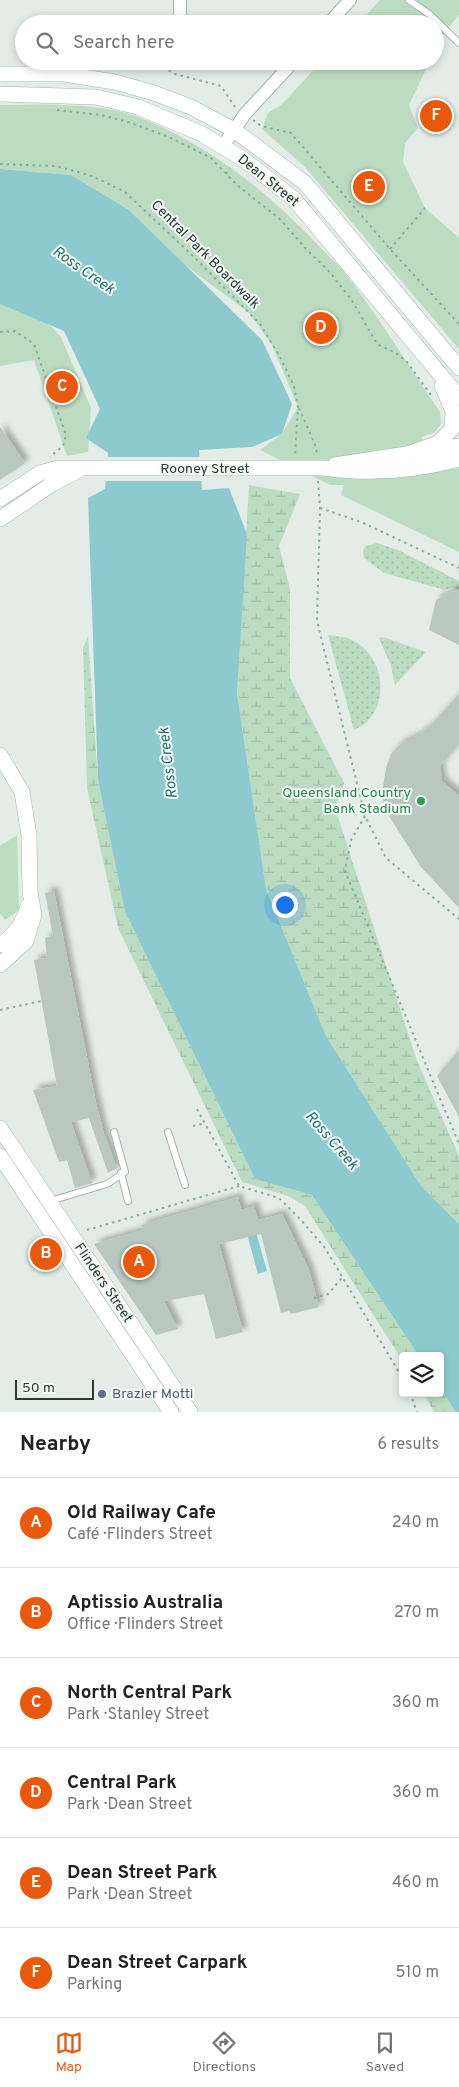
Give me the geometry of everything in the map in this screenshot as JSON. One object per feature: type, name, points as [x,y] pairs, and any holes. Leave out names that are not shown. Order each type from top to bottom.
[{"type":"main road","name":"Dean Street","points":[[0,74],[64,74],[115,82],[176,101],[234,130],[305,183],[459,368]]},
{"type":"main road","name":"Dean Street","points":[[0,94],[104,99],[138,107],[172,120],[223,146],[243,159],[294,199],[459,397]]},
{"type":"main road","points":[[402,456],[438,443],[449,432],[454,421],[449,400],[412,340]]},
{"type":"main road","points":[[441,345],[459,361]]},
{"type":"main road","name":"Rooney Street","points":[[320,469],[356,461],[402,456],[459,446]]},
{"type":"main road","name":"Rooney Street","points":[[0,499],[32,478],[53,469],[213,468],[389,472],[459,459]]},
{"type":"main road","points":[[0,520],[69,474],[85,469]]},
{"type":"main road","points":[[32,478],[42,480],[44,483],[41,492]]},
{"type":"main road","points":[[0,755],[22,792],[29,835],[30,892],[34,920],[26,941],[5,942],[0,964]]},
{"type":"main road","name":"Flinders Street","points":[[0,1128],[190,1412]]},
{"type":"main road","name":"Flinders Street","points":[[0,1156],[171,1412]]},
{"type":"street","points":[[180,0],[180,15]]},
{"type":"street","points":[[336,15],[350,0]]},
{"type":"street","points":[[223,146],[234,130],[286,70]]},
{"type":"lane","points":[[409,0],[430,15]]},
{"type":"lane","points":[[444,28],[459,43]]},
{"type":"lane","points":[[114,1132],[128,1201]]},
{"type":"lane","points":[[168,1132],[185,1185]]},
{"type":"lane","points":[[49,1202],[107,1184],[123,1172]]},
{"type":"path","points":[[168,70],[175,74],[221,86],[234,106]]},
{"type":"path","points":[[50,109],[101,115],[161,134],[211,158],[226,174],[281,220],[306,249],[328,270],[351,299],[377,344],[396,353],[407,362],[433,398]]},
{"type":"path","points":[[261,126],[291,133],[390,249],[459,324]]},
{"type":"path","name":"Central Park Boardwalk","points":[[0,164],[56,166],[92,176],[125,192],[260,324],[294,386],[298,407],[294,459]]},
{"type":"path","points":[[226,174],[230,168]]},
{"type":"path","points":[[390,249],[425,208]]},
{"type":"path","points":[[0,332],[15,331],[34,344],[66,436],[63,446],[51,454],[48,461]]},
{"type":"path","points":[[298,407],[316,447],[320,469],[318,621],[365,816],[386,858],[459,919]]},
{"type":"path","points":[[320,508],[361,522],[459,568]]},
{"type":"path","points":[[365,816],[351,840],[345,871],[459,1144]]},
{"type":"path","points":[[0,1010],[41,1001]]},
{"type":"path","points":[[197,1109],[239,1186]]},
{"type":"path","points":[[193,1126],[205,1122]]},
{"type":"path","points":[[87,1230],[239,1186],[278,1198],[325,1248],[399,1372]]},
{"type":"path","points":[[314,1298],[328,1294],[342,1278]]},
{"type":"path","points":[[411,1397],[417,1412]]},
{"type":"green space","points":[[380,0],[459,0],[459,15],[444,33],[444,15],[366,15]]},
{"type":"green space","points":[[314,70],[426,70],[409,105],[418,128],[405,143],[403,162],[425,208],[459,238],[459,349],[305,167],[262,129],[268,113],[282,104]]},
{"type":"green space","points":[[0,105],[87,106],[136,116],[162,127],[211,154],[256,187],[297,224],[348,277],[440,412],[441,424],[435,432],[422,437],[431,472],[459,468],[459,552],[341,495],[344,485],[330,485],[260,450],[282,434],[298,407],[271,343],[248,312],[185,265],[129,210],[71,175],[0,169]]},
{"type":"green space","points":[[0,297],[38,313],[61,337],[91,408],[88,452],[67,456],[34,360],[0,366]]},
{"type":"green space","points":[[249,485],[300,494],[279,546],[290,589],[290,678],[344,783],[335,808],[417,1061],[459,1156],[459,1224],[421,1186],[326,1036],[266,889],[237,693]]},
{"type":"green space","points":[[377,543],[398,550],[459,581],[459,589],[451,588],[445,590],[384,573],[364,558],[363,551],[365,546]]},
{"type":"green space","points":[[328,635],[345,637],[359,644],[368,652],[375,663],[379,675],[381,687],[375,712],[366,723],[354,730]]},
{"type":"green space","points":[[88,636],[98,780],[125,912],[255,1179],[312,1195],[416,1352],[399,1352],[399,1356],[305,1206],[288,1196],[242,1182],[118,928],[87,788],[83,648]]},
{"type":"green space","points":[[383,637],[426,652],[395,685],[391,666],[379,638]]},
{"type":"green space","points":[[17,835],[19,910],[5,920],[0,913],[0,846]]},
{"type":"green space","points":[[444,1394],[456,1412],[434,1412],[425,1397],[444,1397]]},
{"type":"water","name":"Ross Creek","points":[[0,169],[71,175],[129,210],[262,340],[292,404],[282,434],[252,447],[199,450],[202,490],[229,488],[247,534],[237,693],[266,889],[326,1036],[421,1186],[459,1224],[459,1412],[456,1412],[444,1394],[444,1352],[416,1352],[312,1195],[255,1179],[125,912],[98,780],[88,498],[105,489],[108,453],[86,438],[100,409],[64,331],[0,304]]},
{"type":"water","points":[[256,1232],[267,1271],[258,1274],[247,1234]]},
{"type":"pier","points":[[106,457],[202,457],[204,481],[103,481]]},
{"type":"building","points":[[0,427],[25,463],[0,480]]},
{"type":"building","points":[[454,590],[459,591],[459,645],[429,630],[436,600]]},
{"type":"building","name":"Queensland Country Bank Stadium","points":[[459,694],[459,744],[440,766],[442,781],[459,796],[459,908],[421,867],[384,808],[382,793],[386,768],[391,754],[400,744],[429,727]]},
{"type":"building","points":[[54,891],[96,1103],[104,1134],[117,1168],[108,1173],[89,1118],[71,1122],[92,1183],[75,1188],[67,1160],[59,1162],[33,1090],[57,1086],[34,960],[47,958],[45,938],[53,936],[45,893]]},
{"type":"building","points":[[459,1050],[459,1117],[437,1076]]},
{"type":"building","points":[[238,1197],[241,1210],[254,1206],[258,1220],[282,1214],[309,1270],[319,1307],[291,1314],[289,1311],[281,1313],[261,1234],[219,1244],[243,1332],[216,1339],[204,1294],[164,1301],[178,1329],[156,1335],[94,1244],[143,1230],[141,1225]]},
{"type":"place","name":"Dean Street Carpark","points":[[436,116]]},
{"type":"place","name":"Dean Street Park","points":[[369,187]]},
{"type":"place","name":"Central Park","points":[[321,328]]},
{"type":"place","name":"North Central Park","points":[[62,387]]},
{"type":"place","name":"Queensland Country Bank Stadium","points":[[421,801]]},
{"type":"place","name":"Aptissio Australia","points":[[46,1254]]},
{"type":"place","name":"Old Railway Cafe","points":[[139,1262]]},
{"type":"place","name":"Brazier Motti","points":[[102,1394]]}]
